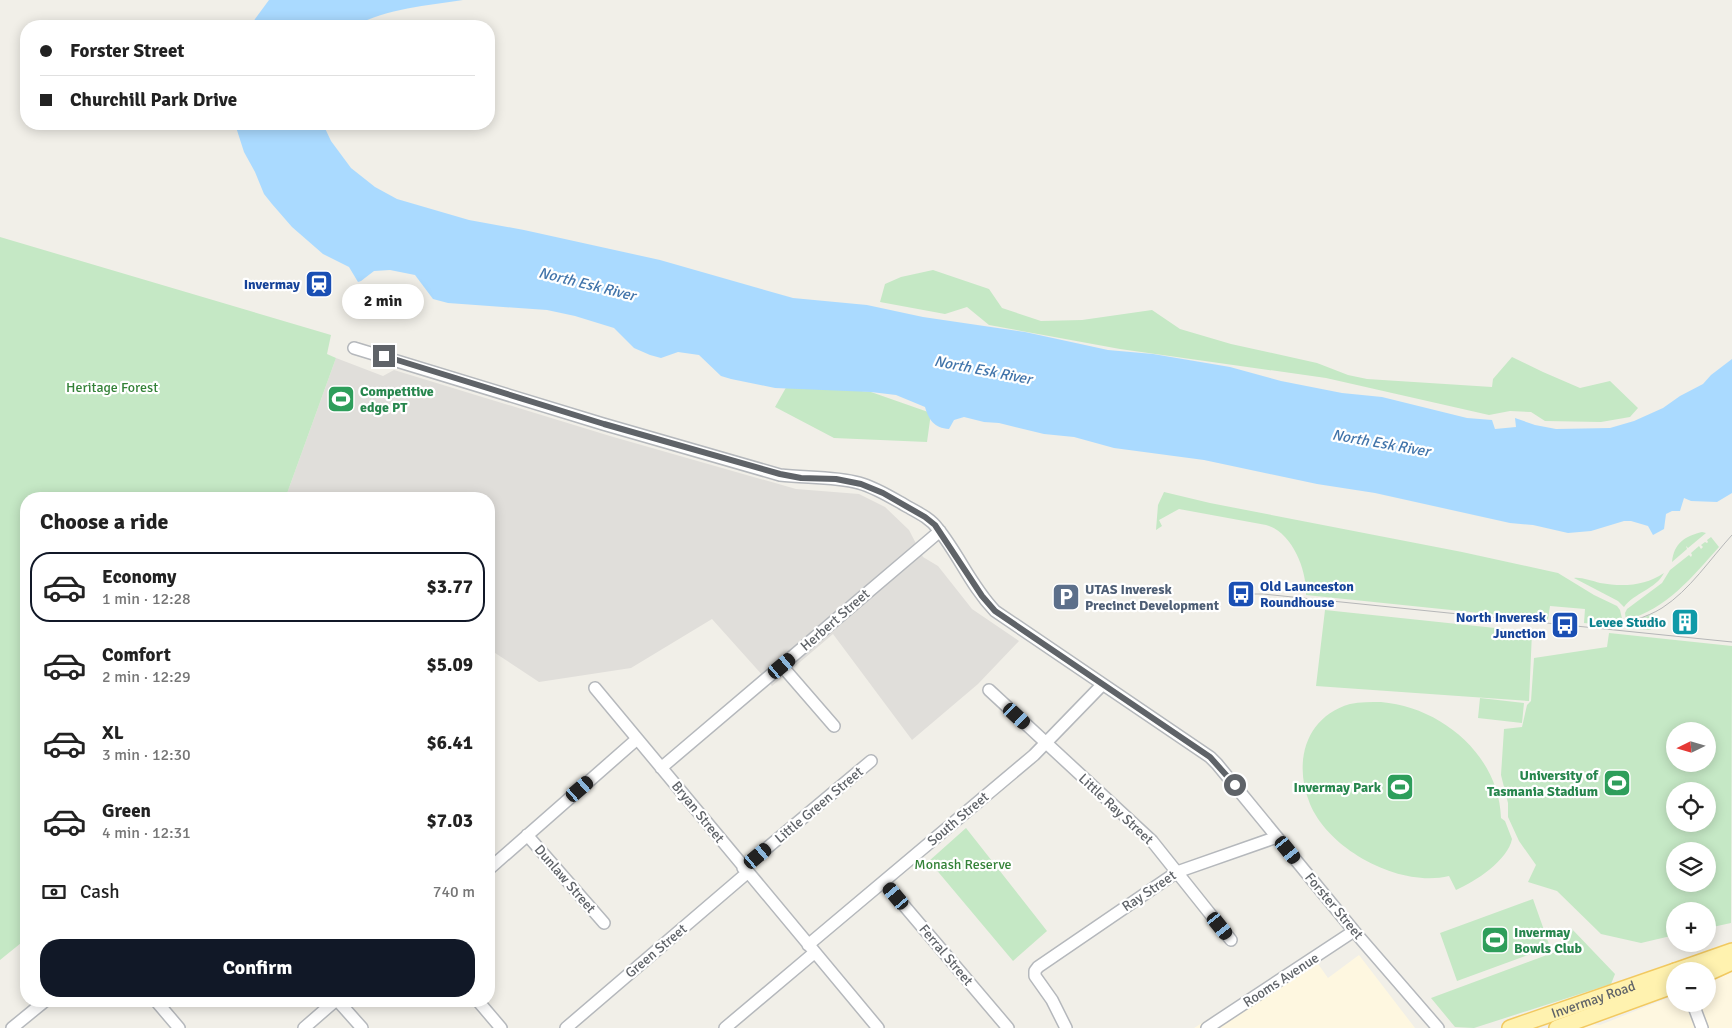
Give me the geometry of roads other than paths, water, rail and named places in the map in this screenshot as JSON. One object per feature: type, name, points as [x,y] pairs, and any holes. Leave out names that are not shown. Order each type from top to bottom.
[{"type":"main road","name":"Invermay Road","points":[[1701,962],[1732,951]]},
{"type":"main road","points":[[1716,969],[1732,962]]},
{"type":"main road","name":"Invermay Road","points":[[1510,1028],[1666,974]]},
{"type":"main road","name":"Invermay Road","points":[[1559,1028],[1666,988]]},
{"type":"street","name":"Forster Street","points":[[354,348],[604,424],[780,474],[801,478],[836,479],[861,484],[883,493],[925,517],[940,531],[978,591],[995,611],[1210,757],[1354,931],[1438,1028]]},
{"type":"street","name":"Herbert Street","points":[[661,768],[940,531]]},
{"type":"street","points":[[782,666],[834,726]]},
{"type":"street","name":"South Street","points":[[725,1028],[884,882],[1034,755],[1102,685]]},
{"type":"street","name":"Bryan Street","points":[[595,688],[745,871],[878,1028]]},
{"type":"street","name":"Little Ray Street","points":[[989,690],[1152,841],[1231,940]]},
{"type":"street","points":[[495,864],[637,739]]},
{"type":"street","name":"Little Green Street","points":[[745,871],[871,761]]},
{"type":"street","name":"Dunlaw Street","points":[[527,835],[604,923]]},
{"type":"street","name":"Ray Street","points":[[1062,1027],[1052,1000],[1038,980],[1035,971],[1042,964],[1177,872],[1276,837]]},
{"type":"street","name":"Green Street","points":[[566,1028],[745,871]]},
{"type":"street","name":"Ferral Street","points":[[884,882],[1008,1028]]},
{"type":"street","name":"Rooms Avenue","points":[[1207,1028],[1354,931]]},
{"type":"street","points":[[20,1026],[39,1007]]},
{"type":"street","points":[[161,1007],[179,1028]]},
{"type":"street","points":[[321,1007],[324,1010]]},
{"type":"street","points":[[304,1028],[328,1007]]},
{"type":"street","points":[[343,1007],[362,1028]]},
{"type":"street","points":[[483,1007],[501,1028]]},
{"type":"street","points":[[1697,1012],[1702,1028]]},
{"type":"water","points":[[269,0],[463,0],[394,11],[367,20],[255,19]]},
{"type":"water","name":"North Esk River","points":[[237,130],[326,130],[331,141],[351,168],[375,187],[397,199],[469,220],[660,260],[793,298],[867,305],[923,317],[1025,332],[1108,350],[1153,354],[1230,367],[1281,381],[1342,393],[1382,397],[1467,418],[1492,420],[1495,429],[1516,427],[1515,418],[1535,425],[1556,429],[1610,428],[1634,421],[1663,408],[1680,396],[1703,384],[1711,375],[1732,359],[1732,493],[1717,502],[1691,501],[1684,498],[1680,511],[1672,511],[1666,514],[1664,529],[1653,535],[1648,526],[1631,521],[1624,521],[1591,531],[1568,533],[1533,525],[1510,523],[1375,493],[1317,484],[1204,460],[1114,448],[1074,437],[1044,434],[964,417],[954,420],[949,429],[939,427],[928,416],[925,407],[896,395],[871,392],[775,388],[731,379],[721,376],[699,355],[678,352],[661,358],[650,355],[634,348],[614,328],[575,316],[547,310],[448,303],[433,299],[415,275],[390,270],[374,271],[358,282],[349,267],[323,254],[292,227],[264,194],[244,152]]},
{"type":"tram line","points":[[1607,626],[1643,617],[1656,612],[1672,601],[1691,583],[1732,535]]},
{"type":"tram line","points":[[1234,594],[1263,594],[1732,642]]},
{"type":"place","name":"Invermay","points":[[319,284]]},
{"type":"place","name":"Competitive edge PT","points":[[341,399]]},
{"type":"place","name":"Old Launceston Roundhouse","points":[[1241,594]]},
{"type":"place","name":"UTAS Inveresk Precinct Development","points":[[1066,597]]},
{"type":"place","name":"Levee Studio","points":[[1685,622]]},
{"type":"place","name":"North Inveresk Junction","points":[[1565,625]]},
{"type":"place","name":"University of Tasmania Stadium","points":[[1617,783]]},
{"type":"place","name":"Invermay Park","points":[[1400,787]]},
{"type":"place","name":"Invermay Bowls Club","points":[[1495,940]]},
{"type":"park label","name":"Heritage Forest","points":[[112,387]]},
{"type":"park label","name":"Monash Reserve","points":[[963,864]]}]
